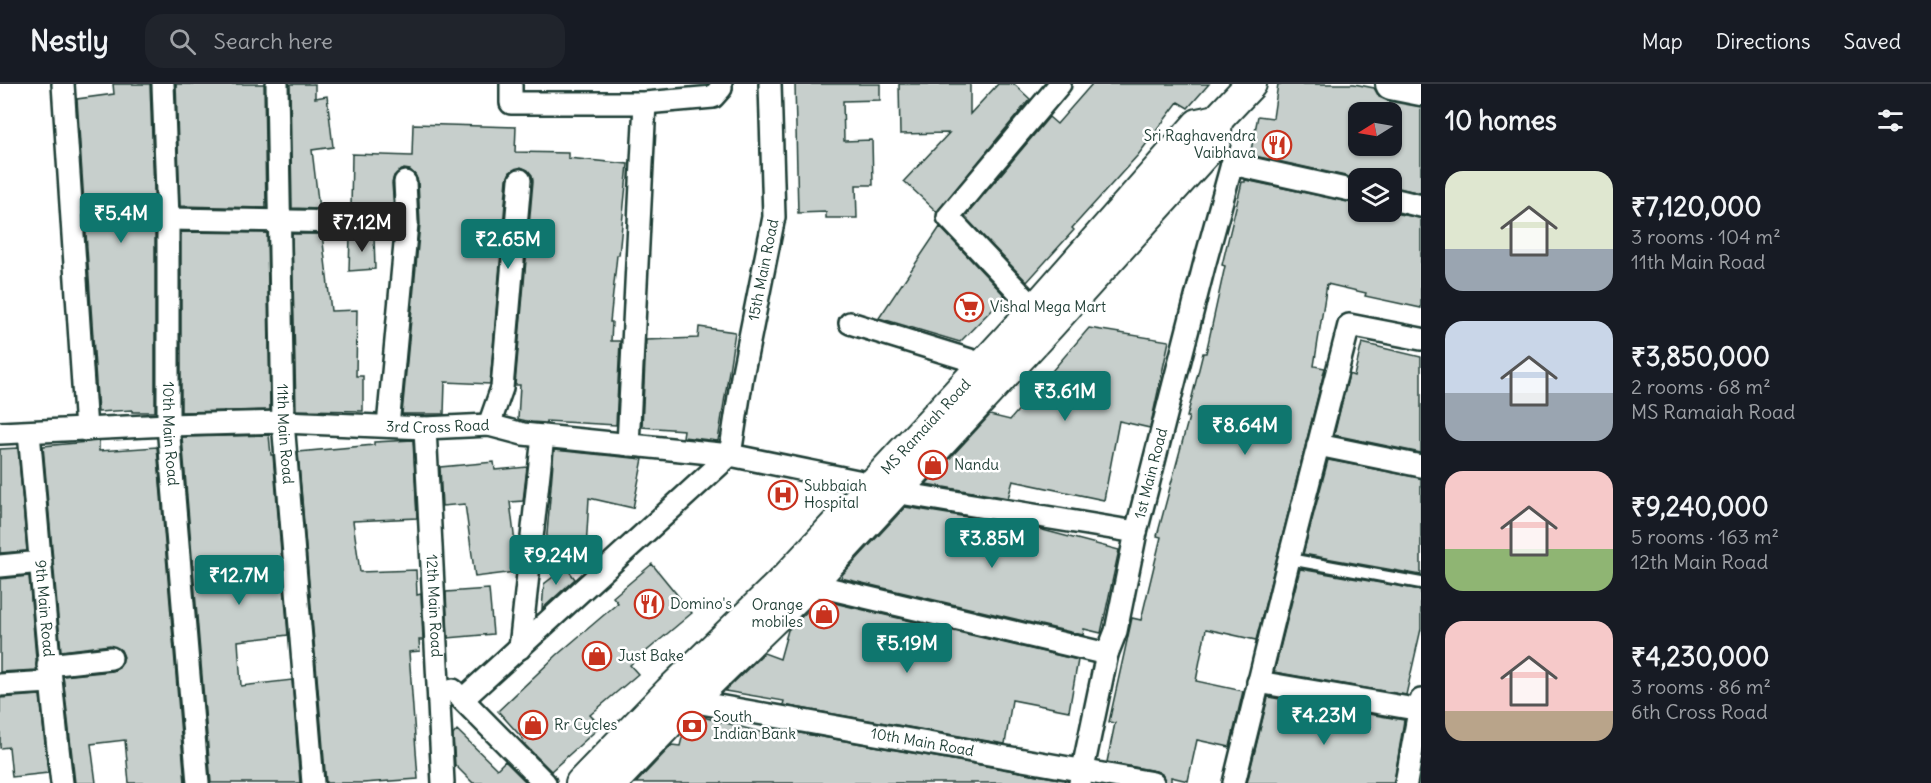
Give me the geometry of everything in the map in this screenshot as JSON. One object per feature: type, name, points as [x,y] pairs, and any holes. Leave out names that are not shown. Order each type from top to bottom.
[{"type":"main road","name":"MS Ramaiah Road","points":[[612,783],[690,701],[810,584],[883,488],[983,364],[1035,309],[1198,124],[1217,120],[1251,84]]},
{"type":"main road","name":"MS Ramaiah Road","points":[[581,783],[669,692],[1051,324],[1215,142],[1217,120]]},
{"type":"street","points":[[63,84],[86,430]]},
{"type":"street","name":"10th Main Road","points":[[163,84],[168,219],[168,425],[198,783]]},
{"type":"street","name":"11th Main Road","points":[[277,84],[283,422],[313,783]]},
{"type":"street","points":[[511,84],[511,103],[645,104],[713,97],[721,88],[721,84]]},
{"type":"street","name":"15th Main Road","points":[[730,455],[742,377],[774,218],[770,84]]},
{"type":"street","points":[[1035,309],[948,217],[1060,84]]},
{"type":"street","points":[[628,445],[645,104]]},
{"type":"street","points":[[1217,120],[1232,164],[1348,190]]},
{"type":"street","name":"1st Main Road","points":[[1082,777],[1107,654],[1116,631],[1137,532],[1232,164]]},
{"type":"street","points":[[489,425],[502,388],[520,180]]},
{"type":"street","points":[[388,426],[407,223],[405,182]]},
{"type":"street","points":[[1402,201],[1421,206]]},
{"type":"street","points":[[168,219],[407,223]]},
{"type":"street","points":[[850,323],[983,364]]},
{"type":"street","points":[[1234,783],[1349,325],[1421,339]]},
{"type":"street","name":"3rd Cross Road","points":[[0,433],[283,422],[425,428],[489,425],[523,434],[730,455],[883,488],[1137,532]]},
{"type":"street","name":"12th Main Road","points":[[425,428],[443,783]]},
{"type":"street","name":"9th Main Road","points":[[29,433],[49,673],[62,783]]},
{"type":"street","points":[[520,648],[543,436]]},
{"type":"street","points":[[1318,445],[1421,466]]},
{"type":"street","points":[[463,699],[730,455]]},
{"type":"street","points":[[0,566],[41,562]]},
{"type":"street","points":[[810,584],[1107,654]]},
{"type":"street","points":[[0,685],[111,658]]},
{"type":"street","points":[[436,675],[463,699],[545,783]]},
{"type":"street","points":[[1258,682],[1420,706],[1406,783]]},
{"type":"street","name":"10th Main Road","points":[[690,701],[1082,777],[1153,783]]},
{"type":"lane","points":[[1289,559],[1421,583]]},
{"type":"building","points":[[113,84],[150,84],[155,219],[155,412],[132,412],[132,410],[98,412],[77,99],[114,94]]},
{"type":"building","points":[[176,84],[264,84],[266,208],[180,206]]},
{"type":"building","points":[[290,84],[315,84],[315,98],[327,96],[333,147],[312,150],[319,209],[292,208]]},
{"type":"building","points":[[795,84],[880,84],[880,100],[843,101],[844,141],[872,140],[873,185],[856,185],[857,218],[826,218],[826,212],[798,213]]},
{"type":"building","points":[[899,84],[970,84],[970,114],[998,84],[1014,84],[1030,99],[937,212],[904,181],[949,133],[900,134]]},
{"type":"building","points":[[1092,84],[1209,84],[1188,108],[1178,102],[1138,155],[1027,282],[965,217],[1049,117],[1057,124]]},
{"type":"building","points":[[1278,84],[1354,84],[1374,88],[1379,97],[1394,102],[1348,102],[1348,156],[1402,156],[1402,104],[1421,107],[1421,193],[1402,189],[1402,168],[1348,168],[1348,177],[1250,155],[1258,116],[1273,118]]},
{"type":"building","points":[[413,124],[516,127],[515,152],[568,153],[568,158],[628,164],[610,322],[612,322],[611,341],[620,341],[616,425],[546,421],[546,423],[518,419],[520,385],[515,385],[533,181],[528,170],[521,167],[510,172],[507,179],[490,384],[445,382],[444,414],[402,414],[420,224],[418,181],[410,170],[404,169],[394,176],[392,183],[394,210],[351,209],[352,154],[412,156]]},
{"type":"building","points":[[1245,180],[1348,202],[1348,222],[1402,222],[1402,214],[1421,218],[1421,308],[1365,296],[1366,293],[1327,284],[1314,366],[1325,368],[1256,640],[1206,629],[1196,681],[1243,691],[1230,747],[1197,740],[1188,781],[1171,777],[1171,783],[1165,783],[1162,774],[1156,771],[1107,762],[1115,723],[1109,722],[1132,618],[1141,620],[1161,537],[1157,536],[1189,417],[1187,417],[1203,353],[1206,353],[1225,266],[1222,265],[1242,182]]},
{"type":"building","points":[[940,227],[1005,296],[960,342],[879,318]]},
{"type":"building","points":[[181,232],[267,233],[270,410],[181,412]]},
{"type":"building","points":[[292,234],[322,234],[331,311],[357,310],[356,376],[363,376],[363,411],[296,410]]},
{"type":"building","points":[[350,235],[374,235],[375,269],[349,271]]},
{"type":"building","points":[[699,327],[735,332],[718,441],[683,437],[684,430],[642,427],[646,340],[698,338]]},
{"type":"building","points":[[1089,328],[1169,341],[1150,428],[1119,421],[1104,500],[1013,481],[1008,498],[926,484],[990,415],[1010,420]]},
{"type":"building","points":[[1362,343],[1421,357],[1421,453],[1334,435],[1349,374],[1354,376]]},
{"type":"building","points":[[269,435],[271,455],[273,455],[288,635],[238,641],[241,686],[292,680],[300,783],[211,783],[182,437]]},
{"type":"building","points":[[413,440],[417,518],[353,521],[360,572],[416,570],[417,595],[421,594],[423,640],[419,640],[420,651],[409,652],[418,779],[326,783],[298,452],[374,445],[374,442]]},
{"type":"building","points":[[99,441],[99,451],[157,447],[185,783],[129,783],[125,740],[91,744],[96,783],[75,783],[63,676],[113,671],[119,668],[124,657],[121,650],[110,645],[61,651],[43,446]]},
{"type":"building","points":[[18,448],[27,551],[0,553],[0,449]]},
{"type":"building","points":[[554,450],[643,459],[633,508],[589,498],[586,549],[546,546]]},
{"type":"building","points":[[1328,460],[1421,478],[1421,575],[1303,554]]},
{"type":"building","points":[[494,462],[495,470],[527,467],[523,501],[510,502],[517,559],[515,572],[475,577],[465,504],[442,506],[440,467]]},
{"type":"building","points":[[905,507],[1035,528],[1119,550],[1101,633],[1084,629],[1083,635],[841,578]]},
{"type":"building","points":[[652,564],[692,613],[630,665],[638,674],[590,715],[601,726],[551,771],[522,742],[524,740],[498,711],[557,655],[618,603],[613,597]]},
{"type":"building","points":[[566,567],[575,579],[542,609],[544,584]]},
{"type":"building","points":[[1300,569],[1421,590],[1421,629],[1406,695],[1274,672]]},
{"type":"building","points":[[29,576],[37,670],[0,672],[0,579]]},
{"type":"building","points":[[489,589],[493,634],[448,638],[446,592]]},
{"type":"building","points":[[834,603],[1078,660],[1069,711],[1012,700],[1005,744],[783,705],[784,701],[725,691],[764,653],[780,659],[788,630],[814,605],[833,609]]},
{"type":"building","points":[[40,695],[48,773],[12,777],[9,747],[0,748],[0,698]]},
{"type":"building","points":[[1268,697],[1404,720],[1394,783],[1247,783]]},
{"type":"building","points":[[699,716],[776,736],[777,729],[1065,780],[1064,783],[636,783],[672,745],[680,746],[683,734]]},
{"type":"building","points":[[457,730],[497,769],[505,761],[527,783],[473,783],[455,765],[453,735]]},
{"type":"place","name":"Sri Raghavendra Vaibhava","points":[[1277,145]]},
{"type":"place","name":"Vishal Mega Mart","points":[[969,307]]},
{"type":"place","name":"Nandu","points":[[933,465]]},
{"type":"place","name":"Subbaiah Hospital","points":[[783,495]]},
{"type":"place","name":"Domino's","points":[[649,604]]},
{"type":"place","name":"Orange mobiles","points":[[824,614]]},
{"type":"place","name":"Just Bake","points":[[597,656]]},
{"type":"place","name":"Rr Cycles","points":[[533,725]]},
{"type":"place","name":"South Indian Bank","points":[[692,726]]}]
